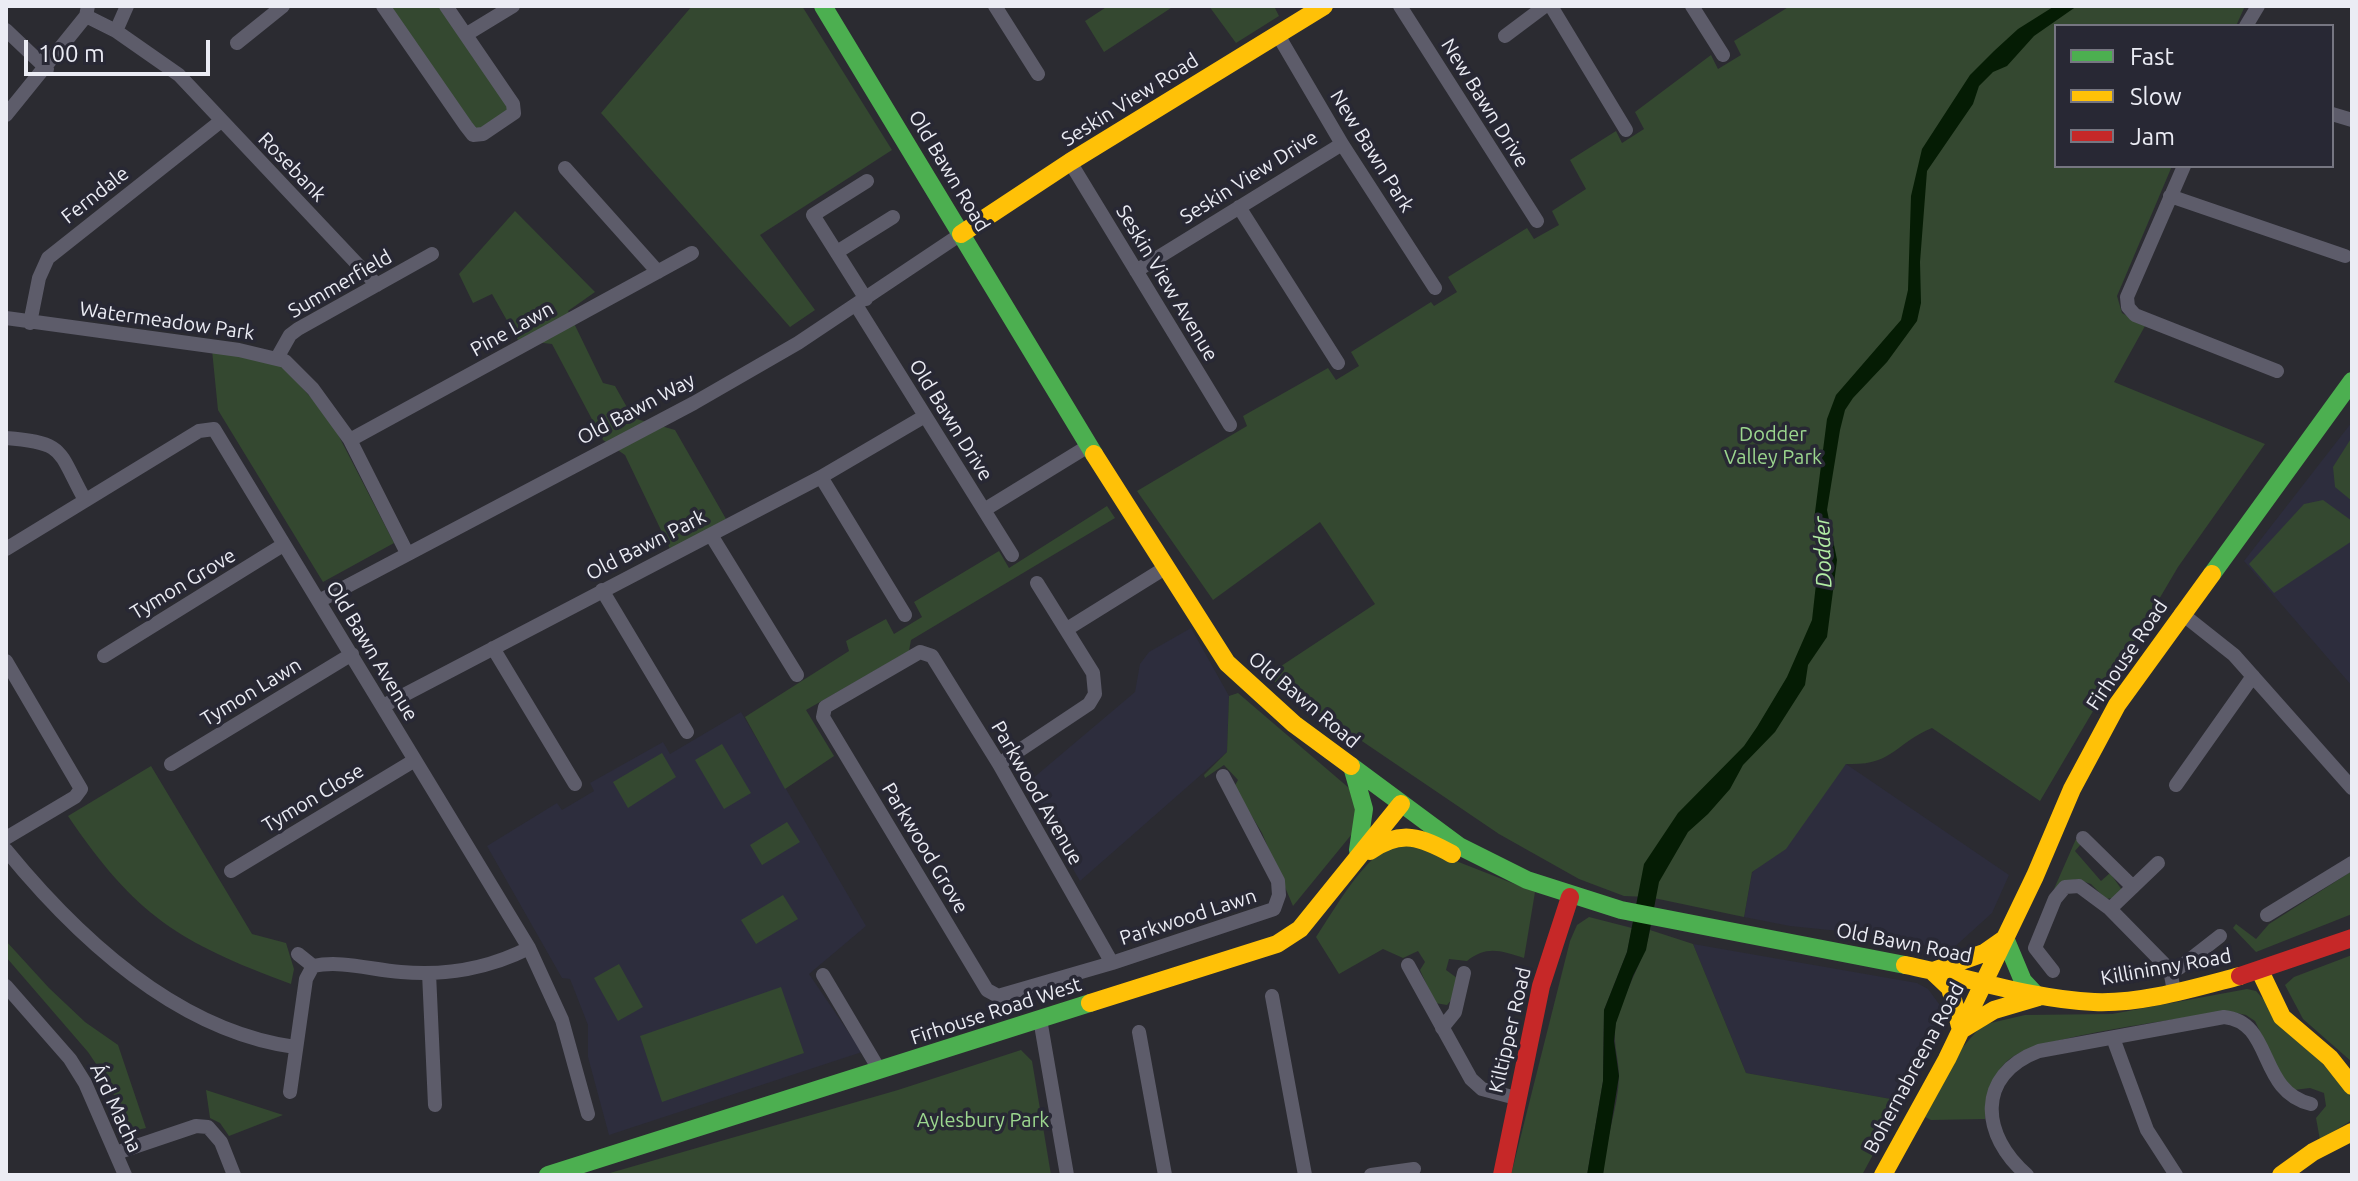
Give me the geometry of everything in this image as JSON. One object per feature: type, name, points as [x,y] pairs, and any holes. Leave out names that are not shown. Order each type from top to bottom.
[{"type":"main road","name":"Old Bawn Road","points":[[823,6],[1165,568],[1218,651],[1238,675],[1353,770],[1459,846],[1527,880],[1570,897],[1621,910],[1985,981]]},
{"type":"main road","name":"Seskin View Road","points":[[961,234],[1070,162],[1324,6]]},
{"type":"main road","name":"Firhouse Road","points":[[1985,981],[2088,756],[2117,705],[2352,381]]},
{"type":"main road","points":[[1352,865],[1365,829],[1365,805],[1353,770]]},
{"type":"main road","name":"Firhouse Road West","points":[[548,1175],[1277,944],[1300,929],[1401,804]]},
{"type":"main road","points":[[1352,865],[1385,839],[1409,834],[1489,873],[1527,880]]},
{"type":"main road","name":"Kiltipper Road","points":[[1502,1175],[1541,986],[1570,897]]},
{"type":"main road","points":[[2005,938],[2023,981],[2038,997],[1994,1010],[1961,1030],[1950,988],[1932,971],[1984,953],[2005,938]]},
{"type":"main road","name":"Killininny Road","points":[[1985,981],[2038,997],[2098,1002],[2174,991],[2260,971],[2352,938]]},
{"type":"main road","points":[[2260,971],[2282,1017],[2330,1058],[2352,1086]]},
{"type":"main road","name":"Bohernabreena Road","points":[[1883,1175],[1985,981]]},
{"type":"main road","points":[[2281,1175],[2313,1152],[2352,1132]]},
{"type":"street","points":[[116,31],[127,6]]},
{"type":"street","points":[[237,43],[283,6]]},
{"type":"street","points":[[383,6],[473,135],[483,134],[514,113],[513,104],[446,6]]},
{"type":"street","points":[[467,34],[513,6]]},
{"type":"street","points":[[995,6],[1038,74]]},
{"type":"street","name":"New Bawn Drive","points":[[1400,6],[1537,221]]},
{"type":"street","points":[[1505,36],[1548,6],[1626,130]]},
{"type":"street","points":[[1692,6],[1723,55]]},
{"type":"street","points":[[2247,24],[2258,6]]},
{"type":"street","points":[[6,115],[47,69],[87,11]]},
{"type":"street","name":"Rosebank","points":[[87,11],[179,75],[377,285]]},
{"type":"street","points":[[6,30],[47,69]]},
{"type":"street","name":"New Bawn Park","points":[[1278,35],[1342,144],[1435,288]]},
{"type":"street","name":"Ferndale","points":[[30,323],[39,278],[48,258],[221,121]]},
{"type":"street","name":"Seskin View Drive","points":[[1136,271],[1342,144]]},
{"type":"street","name":"Seskin View Avenue","points":[[1070,162],[1230,425]]},
{"type":"street","points":[[565,168],[658,272]]},
{"type":"street","points":[[2183,168],[2127,297],[2128,307],[2135,315],[2277,371]]},
{"type":"street","name":"Old Bawn Drive","points":[[867,181],[813,215],[837,252],[861,302],[925,416],[1012,555]]},
{"type":"street","points":[[2170,196],[2345,256]]},
{"type":"street","points":[[1239,207],[1338,363]]},
{"type":"street","points":[[837,252],[893,217]]},
{"type":"street","name":"Old Bawn Way","points":[[319,601],[694,403],[861,302],[961,234]]},
{"type":"street","name":"Pine Lawn","points":[[350,440],[692,253]]},
{"type":"street","name":"Summerfield","points":[[277,358],[290,335],[298,329],[432,254]]},
{"type":"street","name":"Watermeadow Park","points":[[6,318],[277,358],[313,389],[350,440],[407,553]]},
{"type":"street","name":"Old Bawn Park","points":[[383,706],[821,477],[925,416]]},
{"type":"street","name":"Old Bawn Avenue","points":[[6,549],[199,431],[214,429],[529,948],[562,1020],[588,1114]]},
{"type":"street","points":[[6,438],[41,441],[57,449],[85,500]]},
{"type":"street","points":[[984,510],[1090,445]]},
{"type":"street","points":[[821,477],[905,615]]},
{"type":"street","points":[[711,535],[797,675]]},
{"type":"street","name":"Tymon Grove","points":[[104,656],[283,545]]},
{"type":"street","points":[[1067,629],[1165,568]]},
{"type":"street","points":[[999,764],[1089,704],[1095,694],[1093,673],[1037,583]]},
{"type":"street","points":[[602,590],[687,732]]},
{"type":"street","points":[[2181,613],[2234,655],[2352,788]]},
{"type":"street","points":[[493,648],[575,784]]},
{"type":"street","name":"Parkwood Avenue","points":[[920,652],[932,656],[999,764],[1112,963]]},
{"type":"street","name":"Parkwood Grove","points":[[920,652],[825,707],[823,717],[987,990],[998,996],[1112,963]]},
{"type":"street","name":"Tymon Lawn","points":[[171,764],[352,654]]},
{"type":"street","points":[[6,661],[81,789],[75,797],[6,838]]},
{"type":"street","points":[[2176,785],[2253,676]]},
{"type":"street","points":[[6,694],[19,685]]},
{"type":"street","name":"Tymon Close","points":[[231,871],[415,760]]},
{"type":"street","name":"Parkwood Lawn","points":[[1112,963],[1274,909],[1279,895],[1278,881],[1223,776]]},
{"type":"street","points":[[2083,838],[2133,887]]},
{"type":"street","points":[[6,850],[41,892],[94,943],[140,980],[199,1016],[274,1044],[295,1047]]},
{"type":"street","points":[[2110,909],[2158,863]]},
{"type":"street","points":[[2267,915],[2352,863]]},
{"type":"street","points":[[2053,971],[2035,948],[2055,899],[2065,887],[2079,886],[2090,891],[2110,909],[2170,970],[2174,991]]},
{"type":"street","points":[[2170,970],[2179,968],[2220,936]]},
{"type":"street","points":[[290,1092],[306,979],[313,966],[326,963],[429,973],[495,963],[529,948]]},
{"type":"street","points":[[298,954],[313,966]]},
{"type":"street","points":[[1408,965],[1471,1079],[1482,1089],[1516,1098]]},
{"type":"street","points":[[429,973],[435,1105]]},
{"type":"street","points":[[1442,1028],[1455,1012],[1464,973]]},
{"type":"street","points":[[823,975],[880,1071]]},
{"type":"street","name":"Árd Macha","points":[[6,986],[70,1059],[85,1083],[125,1175]]},
{"type":"street","points":[[1272,996],[1305,1175]]},
{"type":"street","points":[[2027,1175],[2003,1150],[1991,1115],[1998,1084],[2022,1058],[2224,1017],[2238,1018],[2250,1025],[2270,1071],[2281,1085],[2311,1104]]},
{"type":"street","points":[[1040,1019],[1067,1175]]},
{"type":"street","points":[[1139,1032],[1165,1175]]},
{"type":"street","points":[[2113,1038],[2147,1130],[2176,1175]]},
{"type":"street","points":[[116,1153],[196,1126],[208,1127],[221,1142],[234,1175]]},
{"type":"street","points":[[1371,1175],[1414,1169]]},
{"type":"shaded area","points":[[2352,422],[2352,686],[2244,561]]},
{"type":"shaded area","points":[[1191,628],[1229,696],[1227,752],[1080,881],[1025,785],[1135,692],[1140,664],[1149,652]]},
{"type":"shaded area","points":[[741,712],[866,926],[809,974],[862,1052],[609,1135],[588,1057],[588,1025],[570,979],[562,978],[487,846],[557,803],[562,810],[594,791],[590,783],[663,742],[670,754]]},
{"type":"shaded area","points":[[1846,764],[2009,875],[1992,913],[1950,951],[1879,935],[1790,926],[1744,917],[1752,873]]},
{"type":"shaded area","points":[[1693,944],[1917,983],[1928,989],[1942,1008],[1935,1040],[1902,1101],[1746,1073]]},
{"type":"green space","points":[[383,6],[446,6],[514,113],[473,135]]},
{"type":"green space","points":[[692,6],[802,6],[892,150],[760,235],[815,310],[790,327],[601,113]]},
{"type":"green space","points":[[1108,6],[1174,6],[1104,52],[1085,21]]},
{"type":"green space","points":[[1209,6],[1274,6],[1279,16],[1236,43]]},
{"type":"green space","name":"Dodder Valley Park","points":[[1790,6],[2245,6],[2237,24],[2054,24],[2054,168],[2171,168],[2117,296],[2122,313],[2145,326],[2114,382],[2265,444],[2178,567],[2040,801],[1932,728],[1884,757],[1862,764],[1846,764],[1786,849],[1752,872],[1744,917],[1649,897],[1624,896],[1579,879],[1499,834],[1266,676],[1375,604],[1320,522],[1213,600],[1137,491],[1247,426],[1243,416],[1328,368],[1336,380],[1359,366],[1351,352],[1431,302],[1434,306],[1457,292],[1448,277],[1527,228],[1534,239],[1559,225],[1552,211],[1586,189],[1570,160],[1616,131],[1622,143],[1644,129],[1635,112],[1711,55],[1718,69],[1741,55],[1734,41]]},
{"type":"green space","points":[[515,211],[595,292],[568,311],[603,383],[615,386],[633,418],[675,430],[726,519],[671,551],[625,455],[603,440],[552,344],[518,340],[492,294],[473,303],[459,274]]},
{"type":"green space","points":[[212,350],[281,364],[330,419],[394,543],[323,582],[218,410]]},
{"type":"green space","points":[[2352,437],[2352,501],[2335,487],[2333,467]]},
{"type":"green space","points":[[2323,500],[2352,521],[2352,541],[2274,593],[2249,564],[2304,504]]},
{"type":"green space","points":[[1107,506],[1115,518],[911,640],[909,651],[806,710],[834,756],[785,789],[745,717],[849,651],[846,641],[886,619],[894,634],[922,617],[914,602],[999,551],[1009,568]]},
{"type":"green space","points":[[1238,693],[1349,788],[1359,806],[1356,829],[1293,906],[1262,833],[1234,787],[1238,780],[1224,765],[1205,778],[1204,775],[1227,752],[1229,696]]},
{"type":"green space","points":[[722,744],[751,793],[724,809],[695,760]]},
{"type":"green space","points":[[662,753],[676,777],[628,808],[613,782]]},
{"type":"green space","points":[[151,766],[252,934],[286,943],[294,969],[291,984],[218,954],[163,922],[116,879],[68,816]]},
{"type":"green space","points":[[787,822],[800,842],[762,865],[750,845]]},
{"type":"green space","points":[[1400,839],[1535,892],[1524,958],[1488,951],[1467,961],[1449,959],[1446,970],[1457,978],[1455,996],[1447,1005],[1435,1003],[1420,970],[1425,962],[1418,951],[1403,958],[1383,949],[1339,974],[1316,937],[1362,870]]},
{"type":"green space","points":[[2076,839],[2081,844],[2075,851],[2101,881],[2110,873],[2122,890],[2113,898],[2106,899],[2091,884],[2076,879],[2054,889]]},
{"type":"green space","points":[[2352,871],[2352,914],[2256,952],[2233,928],[2236,924],[2256,939],[2269,924]]},
{"type":"green space","points":[[783,895],[798,919],[756,944],[741,920]]},
{"type":"green space","points":[[1589,917],[1632,928],[1627,952],[1604,1010],[1603,1081],[1587,1175],[1511,1175],[1570,941],[1577,925]]},
{"type":"green space","points":[[1650,930],[1693,944],[1746,1073],[1902,1101],[1862,1175],[1603,1175],[1618,1089],[1616,1022]]},
{"type":"green space","points":[[6,941],[85,1022],[118,1045],[146,1128],[128,1132],[109,1083],[88,1052],[6,957]]},
{"type":"green space","points":[[2352,955],[2352,1062],[2303,1019],[2285,985],[2294,977]]},
{"type":"green space","points":[[619,964],[643,1007],[618,1021],[594,978]]},
{"type":"green space","points":[[781,987],[804,1053],[662,1102],[640,1036]]},
{"type":"green space","points":[[2247,989],[2256,991],[2345,1088],[2352,1099],[2352,1120],[2320,1140],[2316,1118],[2326,1106],[2324,1093],[2310,1088],[2294,1090],[2284,1082],[2255,1021],[2246,1015],[2227,1011],[2080,1036],[2027,1050],[2011,1058],[1999,1070],[1989,1093],[1985,1119],[1931,1120],[1925,1117],[1962,1048],[1982,1025],[2025,1015],[2112,1014]]},
{"type":"green space","name":"Aylesbury Park","points":[[1021,1050],[1032,1061],[1051,1175],[603,1175],[898,1090]]},
{"type":"green space","points":[[206,1090],[283,1115],[229,1136],[220,1123],[210,1118]]},
{"type":"water","name":"Dodder","points":[[2077,6],[2034,36],[2007,66],[1993,72],[1979,86],[1973,104],[1927,171],[1920,262],[1921,303],[1917,321],[1887,362],[1853,398],[1845,410],[1840,430],[1827,510],[1837,560],[1827,637],[1808,665],[1805,685],[1775,732],[1743,765],[1730,789],[1688,832],[1659,882],[1646,950],[1616,1023],[1614,1041],[1619,1076],[1603,1175],[1587,1175],[1603,1081],[1604,1010],[1627,952],[1644,864],[1678,813],[1744,746],[1787,677],[1812,620],[1820,548],[1814,520],[1827,419],[1836,395],[1901,320],[1908,290],[1911,196],[1922,149],[1970,75],[1994,51],[2018,29],[2053,7]]},
{"type":"traffic: fast","points":[[823,6],[1094,454]]},
{"type":"traffic: fast","points":[[2212,574],[2352,381]]},
{"type":"traffic: fast","points":[[1351,766],[1459,846],[1527,880],[1621,910],[1905,965]]},
{"type":"traffic: fast","points":[[1353,770],[1364,809],[1358,850]]},
{"type":"traffic: fast","points":[[2005,938],[2023,981],[2038,997]]},
{"type":"traffic: fast","points":[[548,1175],[1090,1003]]},
{"type":"traffic: slow","points":[[961,234],[1070,162],[1324,6]]},
{"type":"traffic: slow","points":[[1094,454],[1227,663],[1294,724],[1351,766]]},
{"type":"traffic: slow","points":[[1883,1175],[1947,1059],[2035,876],[2072,789],[2117,705],[2212,574]]},
{"type":"traffic: slow","points":[[1090,1003],[1277,944],[1300,929],[1401,804]]},
{"type":"traffic: slow","points":[[1370,851],[1392,840],[1411,838],[1452,854]]},
{"type":"traffic: slow","points":[[1936,970],[1984,953],[2004,939]]},
{"type":"traffic: slow","points":[[1905,965],[2023,992],[2094,1002],[2149,998],[2240,976]]},
{"type":"traffic: slow","points":[[1932,971],[1950,988],[1961,1030]]},
{"type":"traffic: slow","points":[[2260,971],[2282,1017],[2330,1058],[2352,1086]]},
{"type":"traffic: slow","points":[[1961,1030],[1994,1010],[2038,997]]},
{"type":"traffic: slow","points":[[2281,1175],[2313,1152],[2352,1132]]},
{"type":"traffic: jam","points":[[1502,1175],[1541,986],[1570,897]]},
{"type":"traffic: jam","points":[[2240,976],[2352,938]]}]
